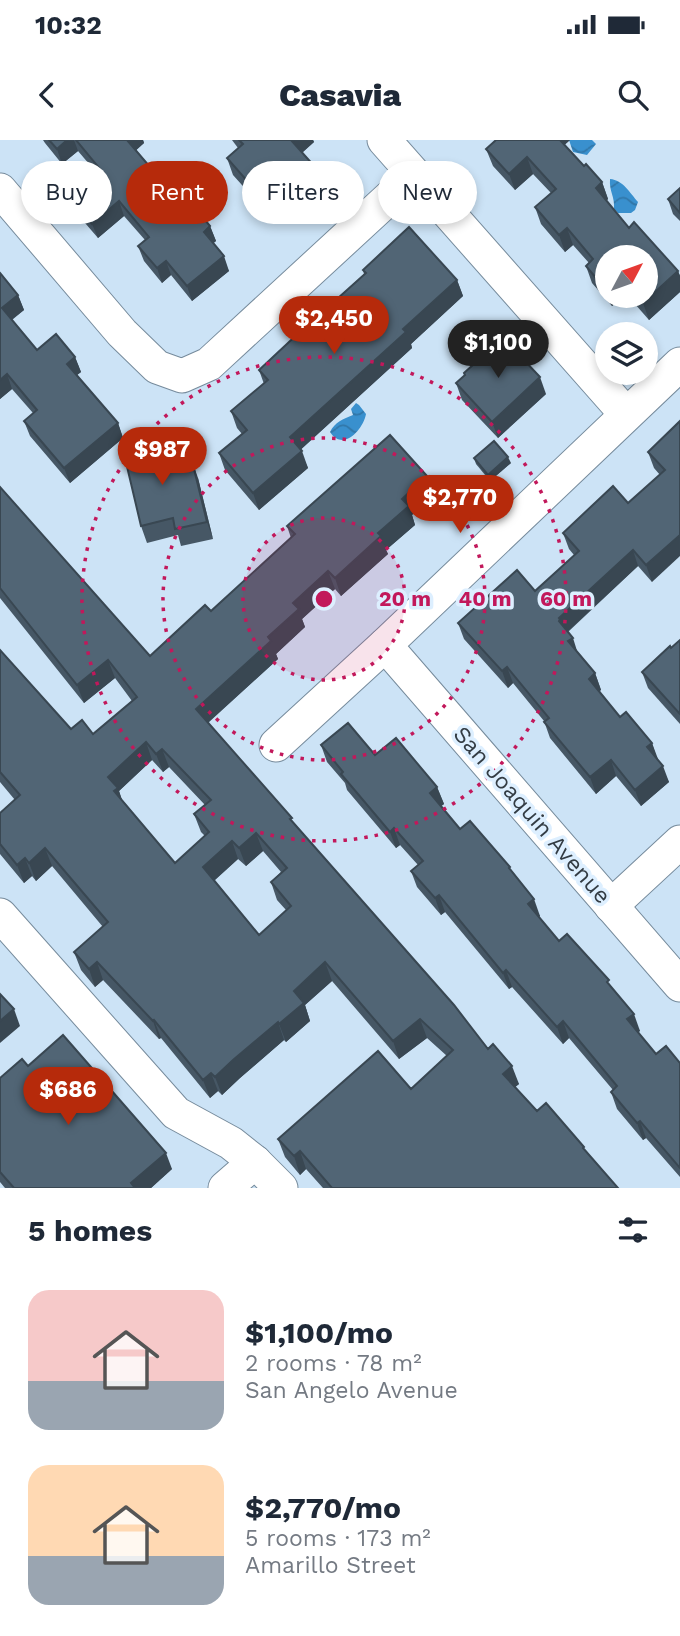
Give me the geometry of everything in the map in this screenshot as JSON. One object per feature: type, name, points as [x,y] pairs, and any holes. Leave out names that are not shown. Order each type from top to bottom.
[{"type":"street","points":[[384,140],[402,161]]},
{"type":"street","points":[[0,190],[122,333],[157,366],[182,376],[209,364],[378,208]]},
{"type":"street","points":[[457,224],[626,414]]},
{"type":"street","points":[[276,745],[680,364]]},
{"type":"street","name":"San Joaquin Avenue","points":[[385,645],[680,985]]},
{"type":"street","points":[[611,906],[680,842]]},
{"type":"street","points":[[0,915],[176,1113],[231,1143],[281,1188]]},
{"type":"street","points":[[225,1188],[255,1162]]},
{"type":"water","points":[[569,140],[592,140],[596,144],[587,155],[573,152]]},
{"type":"water","points":[[610,179],[622,184],[638,202],[631,213],[618,213],[614,209]]},
{"type":"water","points":[[356,403],[366,414],[361,426],[346,439],[335,438],[330,432],[340,421],[353,415],[351,409]]},
{"type":"building","points":[[49,140],[67,140],[57,149]]},
{"type":"building","points":[[76,140],[127,140],[145,161],[126,161],[126,209],[119,201],[112,207],[112,161],[93,161]]},
{"type":"building","points":[[239,140],[291,140],[310,161],[242,161],[242,175],[227,158],[243,144]]},
{"type":"building","points":[[496,140],[560,140],[602,182],[596,188],[629,228],[634,222],[655,245],[595,245],[595,277],[586,266],[593,259],[567,228],[559,235],[535,207],[556,189],[527,157],[509,174],[486,149]]},
{"type":"building","points":[[680,188],[680,213],[668,199]]},
{"type":"building","points":[[138,224],[208,224],[210,226],[204,232],[224,256],[187,286],[166,261],[157,268],[138,246],[149,237]]},
{"type":"building","points":[[409,227],[457,280],[403,329],[406,332],[290,437],[302,451],[253,493],[219,453],[247,430],[231,411],[268,380],[259,370],[303,329],[310,336],[344,305],[337,299],[366,273],[363,270]]},
{"type":"building","points":[[658,249],[678,271],[658,289]]},
{"type":"building","points":[[0,273],[18,295],[2,308],[37,350],[56,334],[75,357],[67,364],[118,423],[64,468],[24,421],[37,410],[7,374],[0,380]]},
{"type":"building","points":[[503,338],[540,377],[492,422],[456,383]]},
{"type":"building","points":[[680,421],[680,535],[646,565],[633,550],[559,618],[573,638],[568,641],[595,673],[589,679],[620,717],[626,712],[652,743],[647,747],[663,766],[635,790],[611,760],[590,777],[544,722],[549,718],[507,667],[502,671],[458,623],[517,570],[535,591],[579,551],[563,533],[613,486],[628,503],[665,470],[648,452]]},
{"type":"building","points":[[151,434],[159,469],[192,461],[207,522],[175,529],[173,518],[141,526],[121,441]]},
{"type":"building","points":[[390,435],[427,476],[402,499],[409,506],[378,533],[381,536],[335,578],[328,571],[293,603],[299,609],[268,637],[271,641],[196,709],[454,1005],[488,1049],[493,1044],[512,1066],[503,1074],[537,1111],[546,1103],[618,1188],[332,1188],[300,1151],[294,1156],[278,1139],[378,1051],[411,1089],[453,1050],[420,1019],[393,1041],[325,962],[294,991],[304,1003],[215,1077],[211,1073],[203,1080],[154,1020],[97,962],[89,969],[74,952],[108,922],[45,848],[29,863],[25,858],[17,865],[0,844],[0,813],[20,795],[0,772],[0,650],[71,729],[82,720],[93,734],[137,697],[108,660],[77,685],[0,588],[0,487],[150,656],[205,605],[211,611],[295,534],[287,526]],"holes":[[[146,742],[156,754],[162,749],[211,800],[194,814],[209,832],[175,863],[114,791],[118,788],[108,777]],[[256,833],[287,868],[271,882],[291,906],[259,935],[203,867],[232,841],[239,848]]]},
{"type":"building","points":[[494,441],[508,457],[488,475],[474,458]]},
{"type":"building","points":[[680,640],[680,714],[642,672]]},
{"type":"building","points":[[348,723],[375,755],[396,738],[437,787],[430,793],[460,829],[470,821],[534,899],[528,904],[559,941],[567,934],[609,980],[607,982],[634,1014],[627,1019],[656,1054],[666,1046],[680,1063],[680,1168],[611,1092],[617,1086],[563,1021],[557,1027],[506,970],[503,973],[439,895],[435,898],[411,871],[423,861],[394,828],[390,832],[341,774],[343,772],[321,745]]},
{"type":"building","points":[[0,994],[14,1009],[0,1021]]},
{"type":"building","points":[[63,1035],[166,1153],[131,1183],[135,1188],[14,1188],[0,1172],[0,1078],[22,1059],[28,1066]]}]
